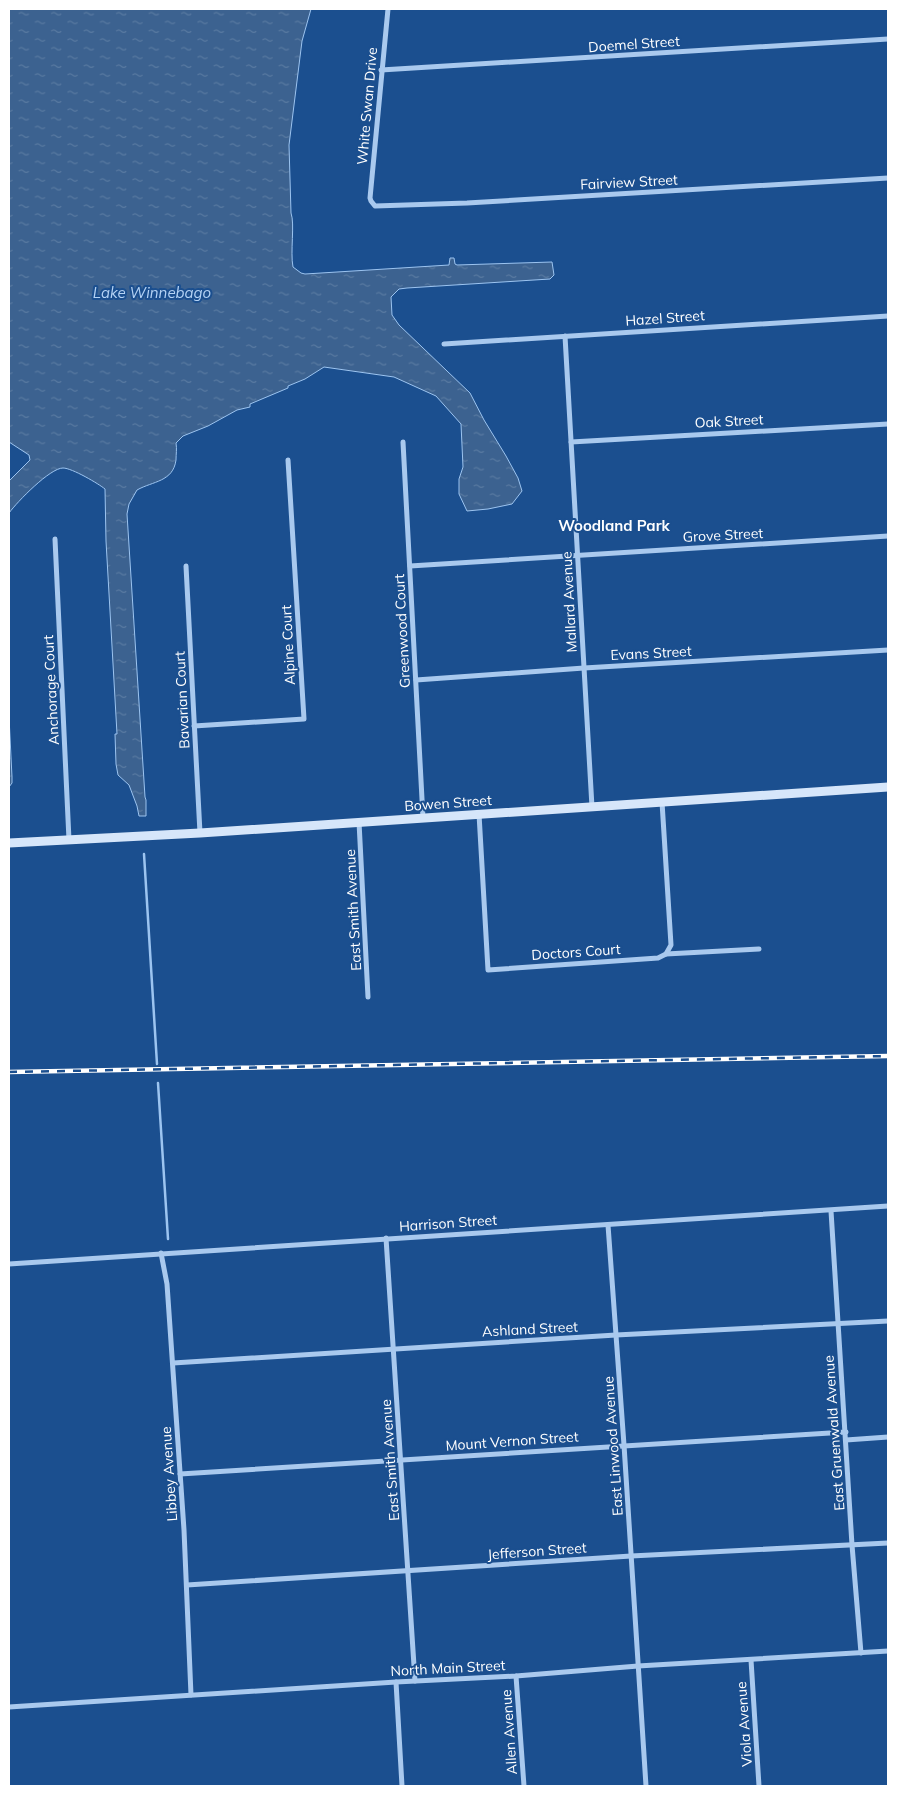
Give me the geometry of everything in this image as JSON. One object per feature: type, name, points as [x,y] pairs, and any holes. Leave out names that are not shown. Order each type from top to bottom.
[{"type":"main road","name":"Bowen Street","points":[[9,843],[200,833],[888,787]]},
{"type":"street","name":"White Swan Drive","points":[[373,204],[370,198],[388,9]]},
{"type":"street","name":"Doemel Street","points":[[381,70],[888,39]]},
{"type":"street","name":"Fairview Street","points":[[373,204],[380,207],[467,203],[888,178]]},
{"type":"street","name":"Hazel Street","points":[[444,344],[888,316]]},
{"type":"street","name":"Mallard Avenue","points":[[565,336],[592,807]]},
{"type":"street","name":"Oak Street","points":[[571,442],[888,424]]},
{"type":"street","name":"Greenwood Court","points":[[403,442],[423,818]]},
{"type":"street","name":"Alpine Court","points":[[194,726],[304,719],[288,460]]},
{"type":"street","name":"Grove Street","points":[[410,566],[577,554],[888,536]]},
{"type":"street","name":"Anchorage Court","points":[[55,540],[69,840]]},
{"type":"street","name":"Bavarian Court","points":[[186,566],[200,833]]},
{"type":"street","name":"Evans Street","points":[[416,680],[888,650]]},
{"type":"street","points":[[662,802],[671,945],[666,954]]},
{"type":"street","name":"Doctors Court","points":[[480,814],[488,970],[658,958],[666,954]]},
{"type":"street","name":"East Smith Avenue","points":[[359,822],[368,997]]},
{"type":"street","points":[[666,954],[759,949]]},
{"type":"street","name":"Harrison Street","points":[[9,1264],[888,1206]]},
{"type":"street","name":"East Gruenwald Avenue","points":[[831,1210],[852,1545],[861,1653]]},
{"type":"street","name":"East Linwood Avenue","points":[[608,1225],[646,1786]]},
{"type":"street","name":"East Smith Avenue","points":[[386,1238],[415,1681]]},
{"type":"street","name":"Libbey Avenue","points":[[161,1253],[167,1284],[173,1363],[188,1585],[191,1695]]},
{"type":"street","name":"Ashland Street","points":[[173,1363],[616,1335],[888,1321]]},
{"type":"street","name":"Mount Vernon Street","points":[[180,1474],[846,1432]]},
{"type":"street","points":[[846,1440],[888,1437]]},
{"type":"street","name":"Jefferson Street","points":[[188,1585],[631,1556],[888,1543]]},
{"type":"street","name":"North Main Street","points":[[9,1707],[888,1651]]},
{"type":"street","name":"Viola Avenue","points":[[751,1660],[759,1786]]},
{"type":"street","name":"Allen Avenue","points":[[516,1676],[524,1786]]},
{"type":"street","points":[[396,1682],[402,1786]]},
{"type":"water","name":"Lake Winnebago","points":[[9,9],[311,9],[302,41],[289,145],[293,267],[305,274],[449,265],[450,258],[454,258],[457,265],[552,262],[554,275],[550,279],[407,288],[399,289],[391,297],[392,315],[399,325],[470,393],[518,478],[522,491],[512,504],[467,511],[459,494],[459,479],[463,467],[461,424],[436,396],[394,377],[324,367],[305,379],[288,386],[288,388],[250,404],[250,407],[237,410],[208,426],[183,436],[176,443],[176,460],[171,473],[161,480],[137,490],[129,504],[127,514],[146,816],[139,816],[129,785],[118,775],[116,764],[115,734],[117,734],[106,541],[105,489],[79,473],[63,468],[57,469],[42,479],[9,513],[9,481],[30,460],[29,455],[9,442]]},
{"type":"water","points":[[9,717],[12,783],[9,787]]},
{"type":"waterway","points":[[144,854],[157,1064]]},
{"type":"waterway","points":[[158,1083],[168,1239]]},
{"type":"railway","points":[[9,1072],[888,1056]]},
{"type":"district","name":"Woodland Park","points":[[614,525]]}]
